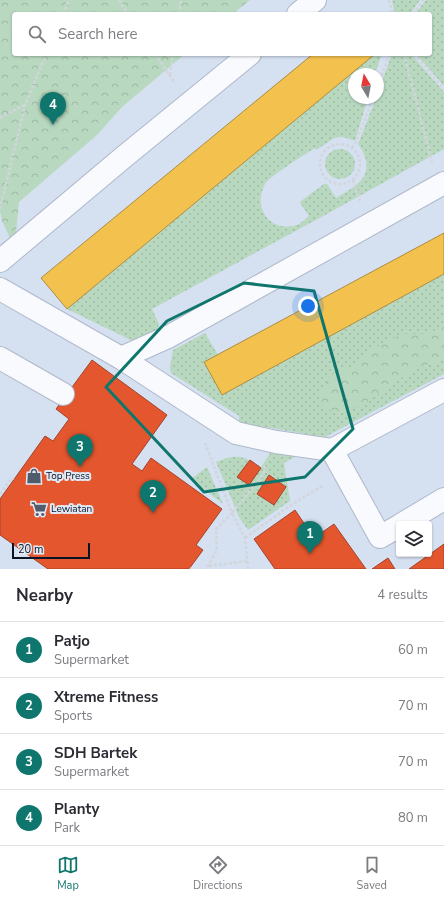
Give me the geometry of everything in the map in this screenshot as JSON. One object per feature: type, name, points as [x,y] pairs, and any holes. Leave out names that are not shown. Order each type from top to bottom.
[{"type":"street","points":[[300,12],[315,0]]},
{"type":"street","points":[[0,261],[248,56]]},
{"type":"street","points":[[120,358],[168,337],[444,183]]},
{"type":"street","points":[[0,289],[120,358],[236,433],[276,442],[332,450],[444,390]]},
{"type":"street","points":[[0,358],[63,394]]},
{"type":"street","points":[[332,450],[380,537],[396,528]]},
{"type":"street","points":[[407,521],[444,499]]},
{"type":"path","points":[[64,12],[69,0]]},
{"type":"path","points":[[119,0],[127,12]]},
{"type":"path","points":[[179,12],[181,0]]},
{"type":"path","points":[[389,0],[392,12]]},
{"type":"path","points":[[415,12],[424,0]]},
{"type":"path","points":[[0,209],[25,105],[45,56]]},
{"type":"path","points":[[156,56],[170,76],[173,56]]},
{"type":"path","points":[[384,70],[389,56]]},
{"type":"path","points":[[405,56],[430,155]]},
{"type":"path","points":[[416,56],[444,89]]},
{"type":"path","points":[[352,148],[356,142],[371,104]]},
{"type":"path","points":[[0,118],[25,105]]},
{"type":"path","points":[[344,144],[352,148],[358,155],[361,166],[358,174],[353,180],[344,185],[336,185],[329,182],[322,175],[319,164],[321,156],[325,150],[335,145],[344,144]]},
{"type":"path","points":[[353,180],[358,196]]},
{"type":"path","points":[[206,569],[217,550],[216,529],[232,513],[260,479],[265,470],[263,462]]},
{"type":"path","points":[[213,466],[232,513],[245,538],[248,569]]},
{"type":"path","points":[[245,538],[291,505],[345,472]]},
{"type":"path","points":[[0,494],[12,478],[14,479]]},
{"type":"path","points":[[209,566],[247,561]]},
{"type":"highlighted area","points":[[244,283],[314,291],[353,429],[305,477],[204,492],[106,387],[167,321]]},
{"type":"green space","points":[[0,0],[250,0],[235,12],[12,12],[12,56],[183,56],[122,107],[97,135],[19,202],[16,233],[10,238],[2,221],[0,211]]},
{"type":"green space","points":[[392,0],[420,0],[411,12],[395,12]]},
{"type":"green space","points":[[426,0],[444,0],[444,86],[418,56],[432,56],[432,12],[417,12]]},
{"type":"green space","points":[[373,56],[381,56],[377,68],[358,68]]},
{"type":"green space","points":[[391,56],[413,56],[444,92],[444,149],[152,309],[159,324],[156,335],[137,343],[67,309],[348,76],[348,104],[366,104],[355,141],[343,137],[334,138],[316,150],[315,148],[310,151],[273,176],[265,184],[262,193],[262,210],[272,222],[279,225],[287,227],[297,225],[309,216],[300,203],[301,201],[324,184],[327,184],[336,198],[353,187],[365,175],[367,165],[365,156],[358,144],[374,104],[384,104],[384,76]]},
{"type":"green space","points":[[340,149],[351,153],[355,164],[351,175],[340,179],[329,175],[325,164],[329,153]]},
{"type":"green space","points":[[444,274],[444,374],[325,437],[241,423],[239,421],[239,416],[171,373],[170,366],[173,350],[205,333],[218,355],[222,395]]},
{"type":"green space","points":[[444,327],[444,360],[426,365],[406,375],[364,404],[347,411],[330,410],[322,406],[318,395],[333,373],[351,367],[374,348],[402,334],[425,334]]},
{"type":"green space","points":[[275,446],[298,455],[284,463],[290,501],[248,530],[239,517],[216,462],[239,457],[249,460],[261,467]]},
{"type":"green space","points":[[207,467],[223,504],[191,479]]},
{"type":"building: Homes","points":[[311,56],[373,56],[358,68],[348,68],[348,76],[67,309],[41,278]]},
{"type":"building: Homes","points":[[444,233],[444,274],[222,395],[204,362]]},
{"type":"building: Shops","points":[[92,360],[167,415],[132,464],[142,471],[151,458],[222,509],[196,545],[203,550],[189,569],[48,569],[0,535],[0,499],[45,436],[53,441],[69,419],[56,409]]},
{"type":"building: Shops","points":[[250,460],[261,468],[249,485],[237,477]]},
{"type":"building: Shops","points":[[269,475],[286,487],[274,505],[257,494]]},
{"type":"building: Shops","points":[[295,510],[314,538],[334,524],[366,569],[275,569],[254,539]]},
{"type":"building: Shops","points":[[444,544],[444,569],[409,569],[426,557],[432,557],[432,553]]},
{"type":"building: Shops","points":[[388,558],[395,569],[372,569]]},
{"type":"place","name":"Planty","points":[[53,125]]},
{"type":"place","name":"SDH Bartek","points":[[80,467]]},
{"type":"place","name":"Top Press","points":[[34,476]]},
{"type":"place","name":"Lewiatan","points":[[39,509]]},
{"type":"place","name":"Xtreme Fitness","points":[[153,513]]},
{"type":"place","name":"Patjo","points":[[310,554]]}]
